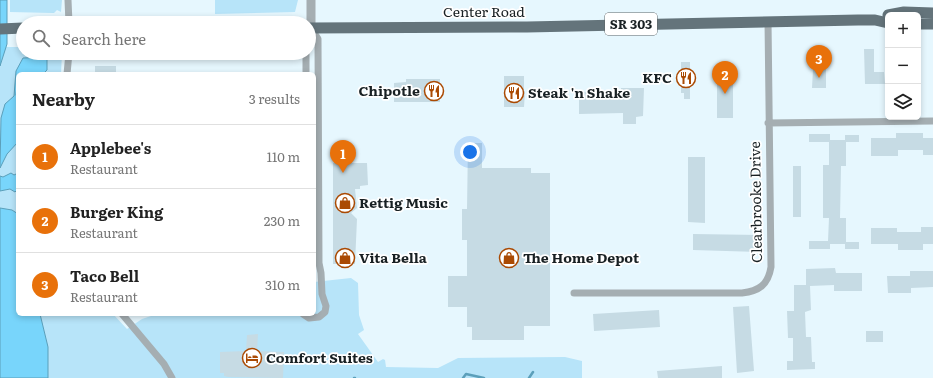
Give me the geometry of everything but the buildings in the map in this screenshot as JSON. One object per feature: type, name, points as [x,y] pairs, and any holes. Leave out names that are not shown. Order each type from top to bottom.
[{"type":"main road","name":"Center Road","points":[[921,13],[933,13]]},
{"type":"main road","name":"Center Road","points":[[875,20],[885,16]]},
{"type":"main road","name":"Center Road","points":[[316,30],[527,27],[768,21],[875,20],[885,22]]},
{"type":"main road","points":[[921,24],[933,24]]},
{"type":"main road","points":[[5,29],[16,28]]},
{"type":"street","points":[[68,0],[69,16]]},
{"type":"street","points":[[310,16],[311,0]]},
{"type":"street","name":"Clearbrooke Drive","points":[[574,293],[742,293],[757,290],[764,285],[769,277],[771,267],[768,123],[768,21]]},
{"type":"street","points":[[306,316],[309,318],[319,317],[325,312],[326,306],[322,294],[319,263],[318,39],[316,37]]},
{"type":"street","points":[[67,72],[68,60]]},
{"type":"street","points":[[306,60],[306,72]]},
{"type":"street","points":[[768,123],[933,121]]},
{"type":"street","points":[[124,316],[164,364],[172,378]]},
{"type":"shaded area","points":[[10,0],[62,0],[61,12],[57,10],[54,13],[10,12]]},
{"type":"shaded area","points":[[215,0],[298,0],[295,12],[215,14]]},
{"type":"shaded area","points":[[0,47],[16,47],[16,60],[62,60],[61,72],[16,72],[16,316],[115,316],[127,329],[142,319],[151,316],[316,316],[316,282],[351,278],[358,283],[359,315],[364,330],[358,334],[378,362],[383,359],[385,360],[386,367],[438,368],[458,358],[565,357],[582,361],[582,378],[0,378]]},
{"type":"water","points":[[0,0],[7,0],[7,44],[0,66]]},
{"type":"water","points":[[22,60],[47,60],[47,70],[45,72],[16,72],[16,144],[7,154],[0,168],[1,118],[5,104],[14,96],[16,71]]},
{"type":"water","points":[[11,173],[14,175],[16,174],[15,192],[10,189],[0,191],[0,176],[3,177]]},
{"type":"water","points":[[0,208],[12,210],[16,213],[16,316],[40,316],[48,347],[48,378],[0,378]]},
{"type":"waterway","points":[[529,378],[533,372]]},
{"type":"waterway","points":[[463,378],[466,374],[484,378]]},
{"type":"place","name":"KFC","points":[[686,78]]},
{"type":"place","name":"Taco Bell","points":[[819,78]]},
{"type":"place","name":"Chipotle","points":[[434,91]]},
{"type":"place","name":"Steak 'n Shake","points":[[514,93]]},
{"type":"place","name":"Burger King","points":[[725,94]]},
{"type":"place","name":"Applebee's","points":[[343,173]]},
{"type":"place","name":"Rettig Music","points":[[345,203]]},
{"type":"place","name":"Vita Bella","points":[[345,258]]},
{"type":"place","name":"The Home Depot","points":[[509,258]]},
{"type":"place","name":"Comfort Suites","points":[[252,358]]}]
